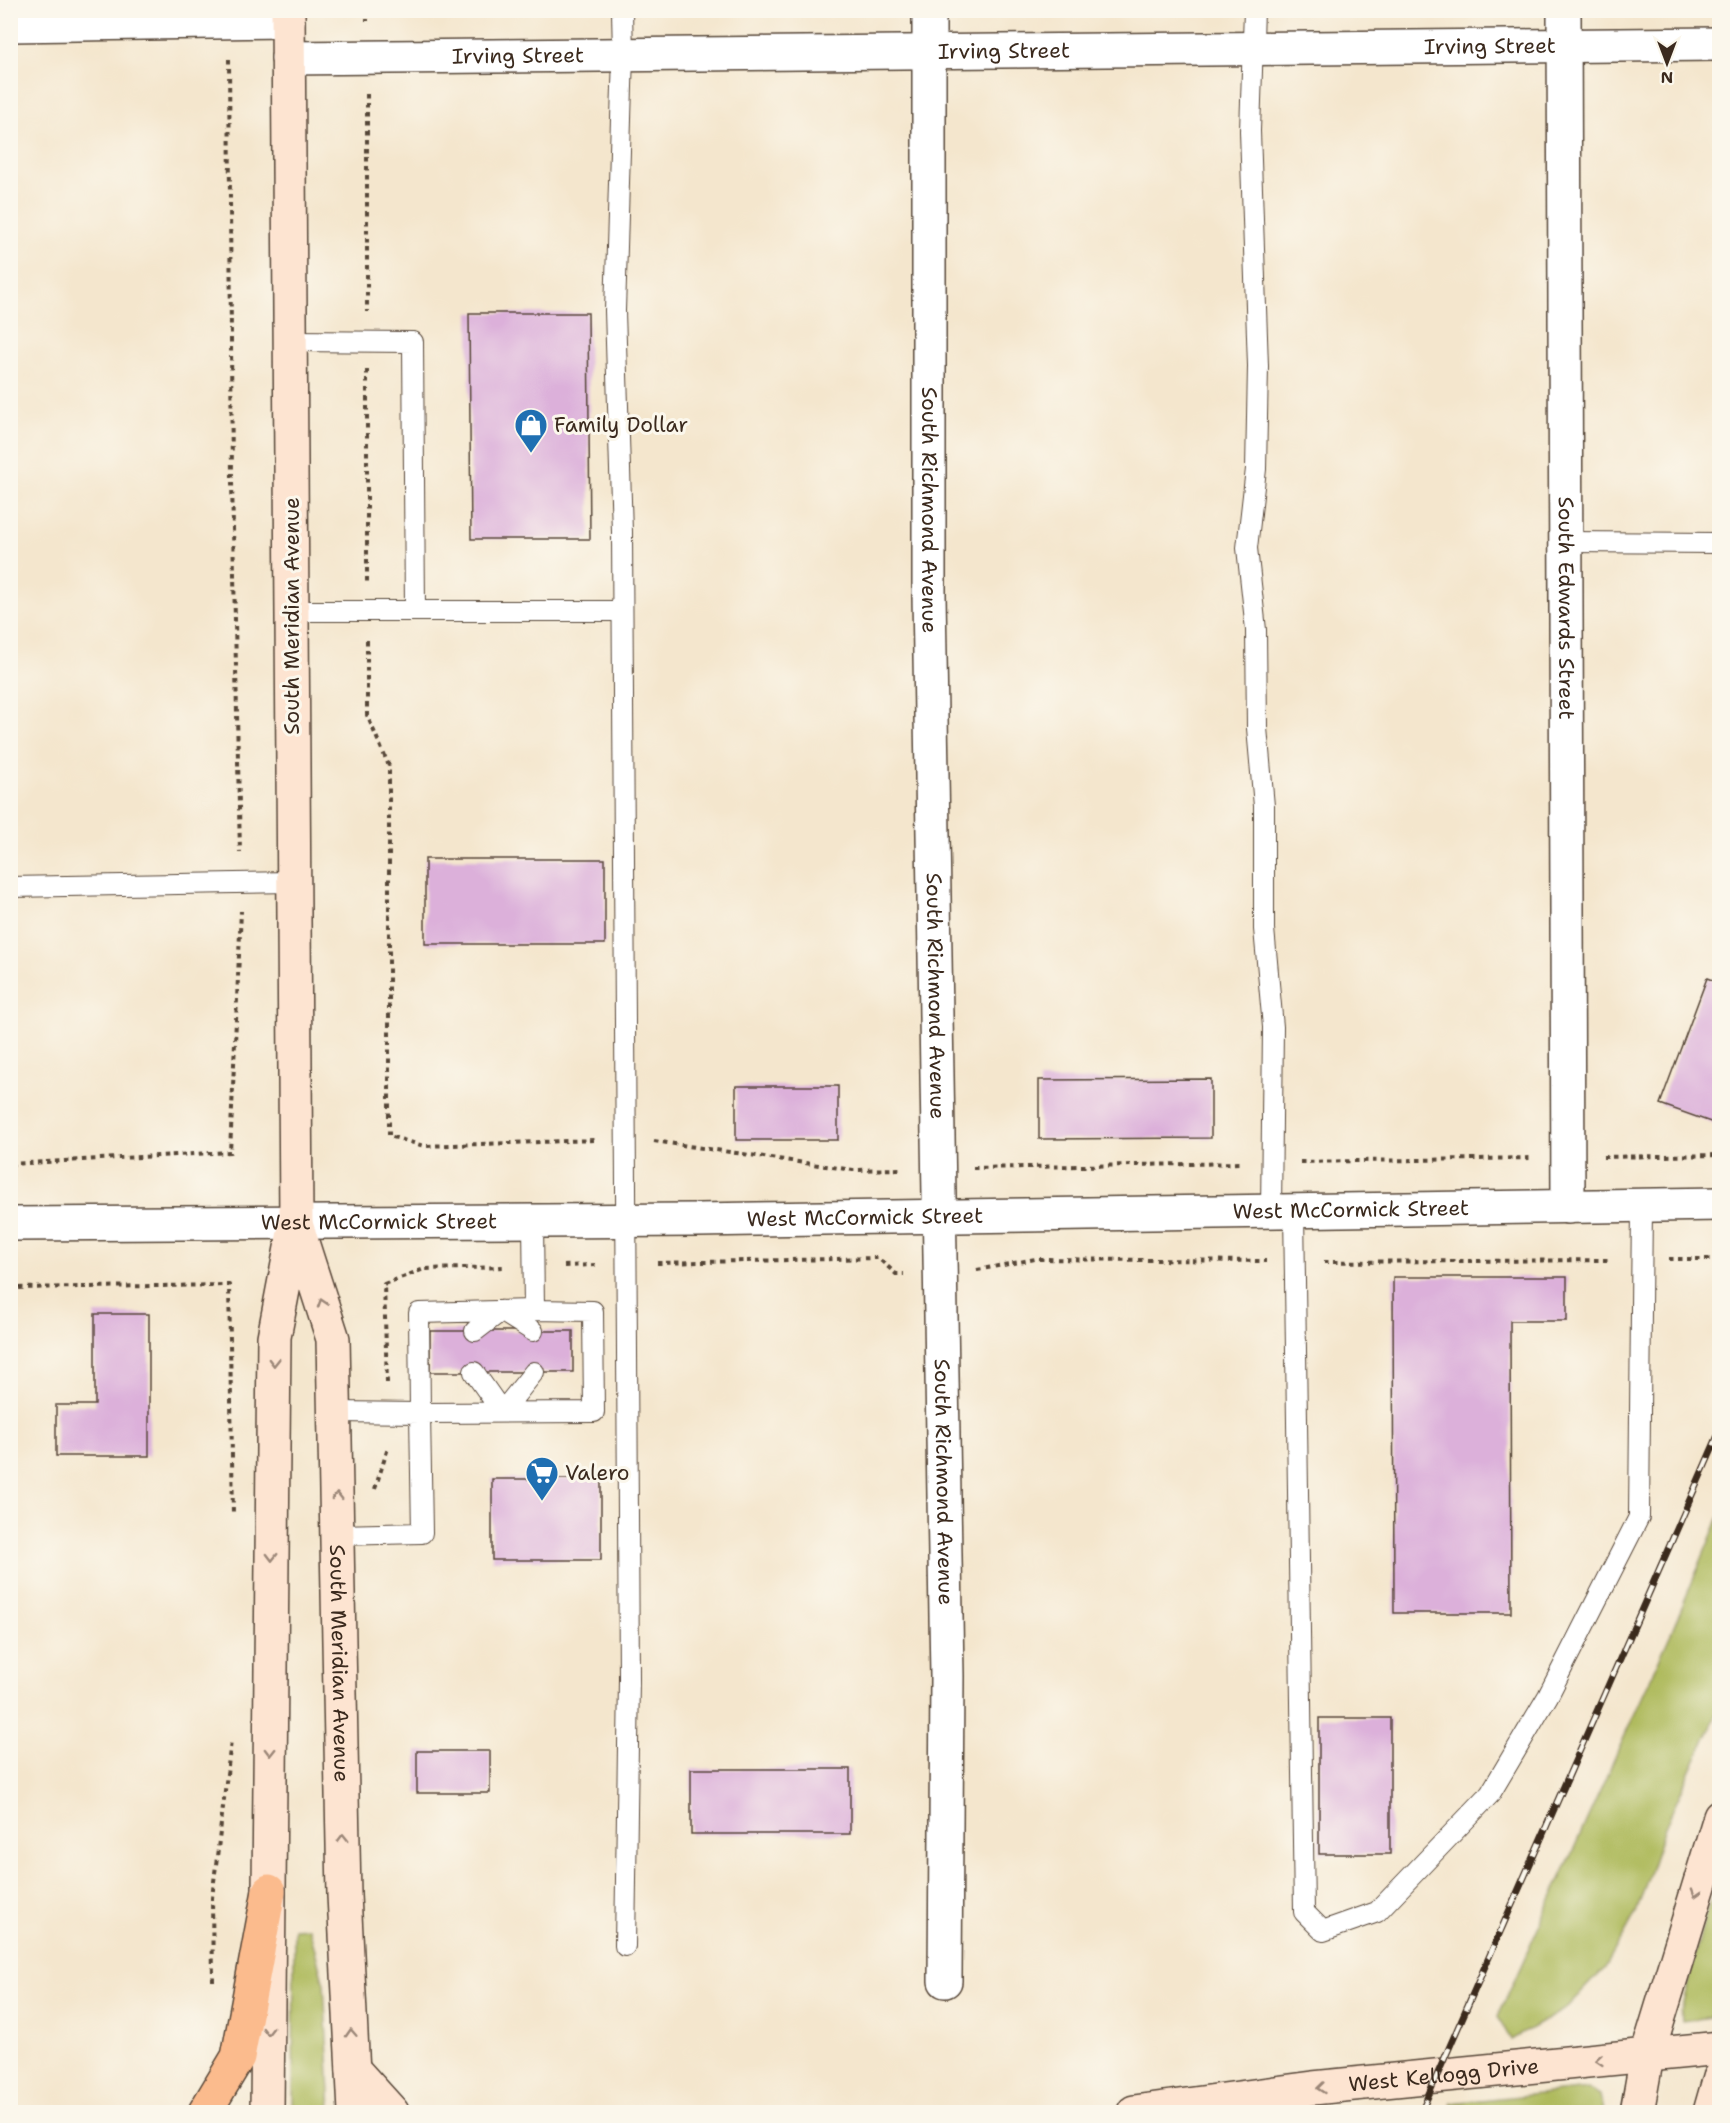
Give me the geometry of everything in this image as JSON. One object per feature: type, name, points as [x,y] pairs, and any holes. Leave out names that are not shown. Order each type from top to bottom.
[{"type":"highway","points":[[205,2112],[238,2057],[269,1891]]},
{"type":"main road","name":"South Meridian Avenue","points":[[267,2112],[274,1337],[296,1222],[288,16]]},
{"type":"main road","name":"South Meridian Avenue","points":[[296,1222],[333,1339],[344,1895],[355,2112]]},
{"type":"main road","points":[[1637,2112],[1647,2055],[1719,1817]]},
{"type":"main road","name":"West Kellogg Drive","points":[[1134,2112],[1313,2088],[1719,2048]]},
{"type":"main road","points":[[353,2069],[392,2112]]},
{"type":"main road","points":[[1710,2112],[1719,2077]]},
{"type":"street","name":"South Richmond Avenue","points":[[929,10],[929,595],[947,1676],[945,1981]]},
{"type":"street","name":"South Edwards Street","points":[[1564,10],[1568,1207]]},
{"type":"street","points":[[10,25],[229,21],[288,16]]},
{"type":"street","name":"Irving Street","points":[[288,58],[1719,44]]},
{"type":"street","name":"West McCormick Street","points":[[10,1224],[940,1216],[1719,1204]]},
{"type":"lane","points":[[622,10],[623,55],[615,311],[622,611],[628,1679],[626,1946]]},
{"type":"lane","points":[[1254,10],[1255,48],[1250,131],[1258,378],[1256,469],[1247,549],[1256,630],[1257,728],[1264,806],[1264,929],[1273,1027],[1270,1163],[1294,1261],[1304,1912],[1323,1931],[1377,1912],[1490,1794],[1548,1696],[1639,1517],[1642,1205]]},
{"type":"lane","points":[[290,341],[413,342],[415,611]]},
{"type":"lane","points":[[1564,542],[1719,543]]},
{"type":"lane","points":[[292,611],[622,611]]},
{"type":"lane","points":[[10,887],[293,882]]},
{"type":"lane","points":[[533,1220],[534,1310]]},
{"type":"lane","points":[[475,1331],[501,1311]]},
{"type":"lane","points":[[501,1311],[533,1331]]},
{"type":"lane","points":[[335,1412],[387,1413],[420,1413],[502,1412],[594,1412],[593,1311],[419,1313],[420,1413],[422,1533],[338,1535]]},
{"type":"lane","points":[[594,1365],[627,1365]]},
{"type":"lane","points":[[474,1372],[502,1412]]},
{"type":"lane","points":[[502,1412],[534,1372]]},
{"type":"path","points":[[367,10],[367,715],[389,766],[389,1136],[424,1146],[641,1139],[853,1170],[1719,1155]]},
{"type":"path","points":[[10,1164],[230,1152],[240,884],[233,494],[229,21]]},
{"type":"path","points":[[372,1534],[371,1499],[388,1452],[384,1284],[424,1269],[878,1258],[897,1274],[989,1269],[1035,1259],[1294,1261],[1719,1259]]},
{"type":"path","points":[[10,1288],[229,1285],[234,1520]]},
{"type":"path","points":[[213,1989],[212,1898],[231,1737]]},
{"type":"green space","points":[[1719,1517],[1719,1709],[1665,1827],[1636,1913],[1605,1968],[1567,2008],[1511,2040],[1498,2017],[1672,1631]]},
{"type":"green space","points":[[1719,1879],[1719,2016],[1682,2021],[1681,2010],[1703,1925]]},
{"type":"green space","points":[[309,1928],[324,1984],[331,2112],[293,2112],[294,1929]]},
{"type":"green space","points":[[1589,2089],[1600,2095],[1603,2112],[1448,2112],[1451,2103]]},
{"type":"building","points":[[469,313],[588,313],[590,539],[471,539]]},
{"type":"building","points":[[425,859],[605,859],[605,944],[425,944]]},
{"type":"building","points":[[1707,978],[1720,983],[1719,1125],[1660,1104]]},
{"type":"building","points":[[1211,1079],[1211,1138],[1039,1139],[1039,1080]]},
{"type":"building","points":[[736,1086],[838,1086],[838,1140],[736,1140]]},
{"type":"building","points":[[1393,1277],[1567,1277],[1567,1321],[1510,1321],[1511,1613],[1394,1613]]},
{"type":"building","points":[[95,1314],[149,1314],[149,1456],[56,1456],[56,1405],[95,1405]]},
{"type":"building","points":[[430,1331],[573,1331],[573,1372],[430,1372]]},
{"type":"building","points":[[492,1479],[601,1479],[601,1560],[492,1560]]},
{"type":"building","points":[[1319,1718],[1390,1718],[1390,1854],[1319,1854]]},
{"type":"building","points":[[417,1751],[490,1751],[490,1793],[417,1793]]},
{"type":"building","points":[[691,1769],[850,1769],[850,1834],[691,1834]]},
{"type":"railway","points":[[1421,2112],[1720,1431]]},
{"type":"place","name":"Family Dollar","points":[[531,454]]},
{"type":"place","name":"Valero","points":[[542,1502]]}]
